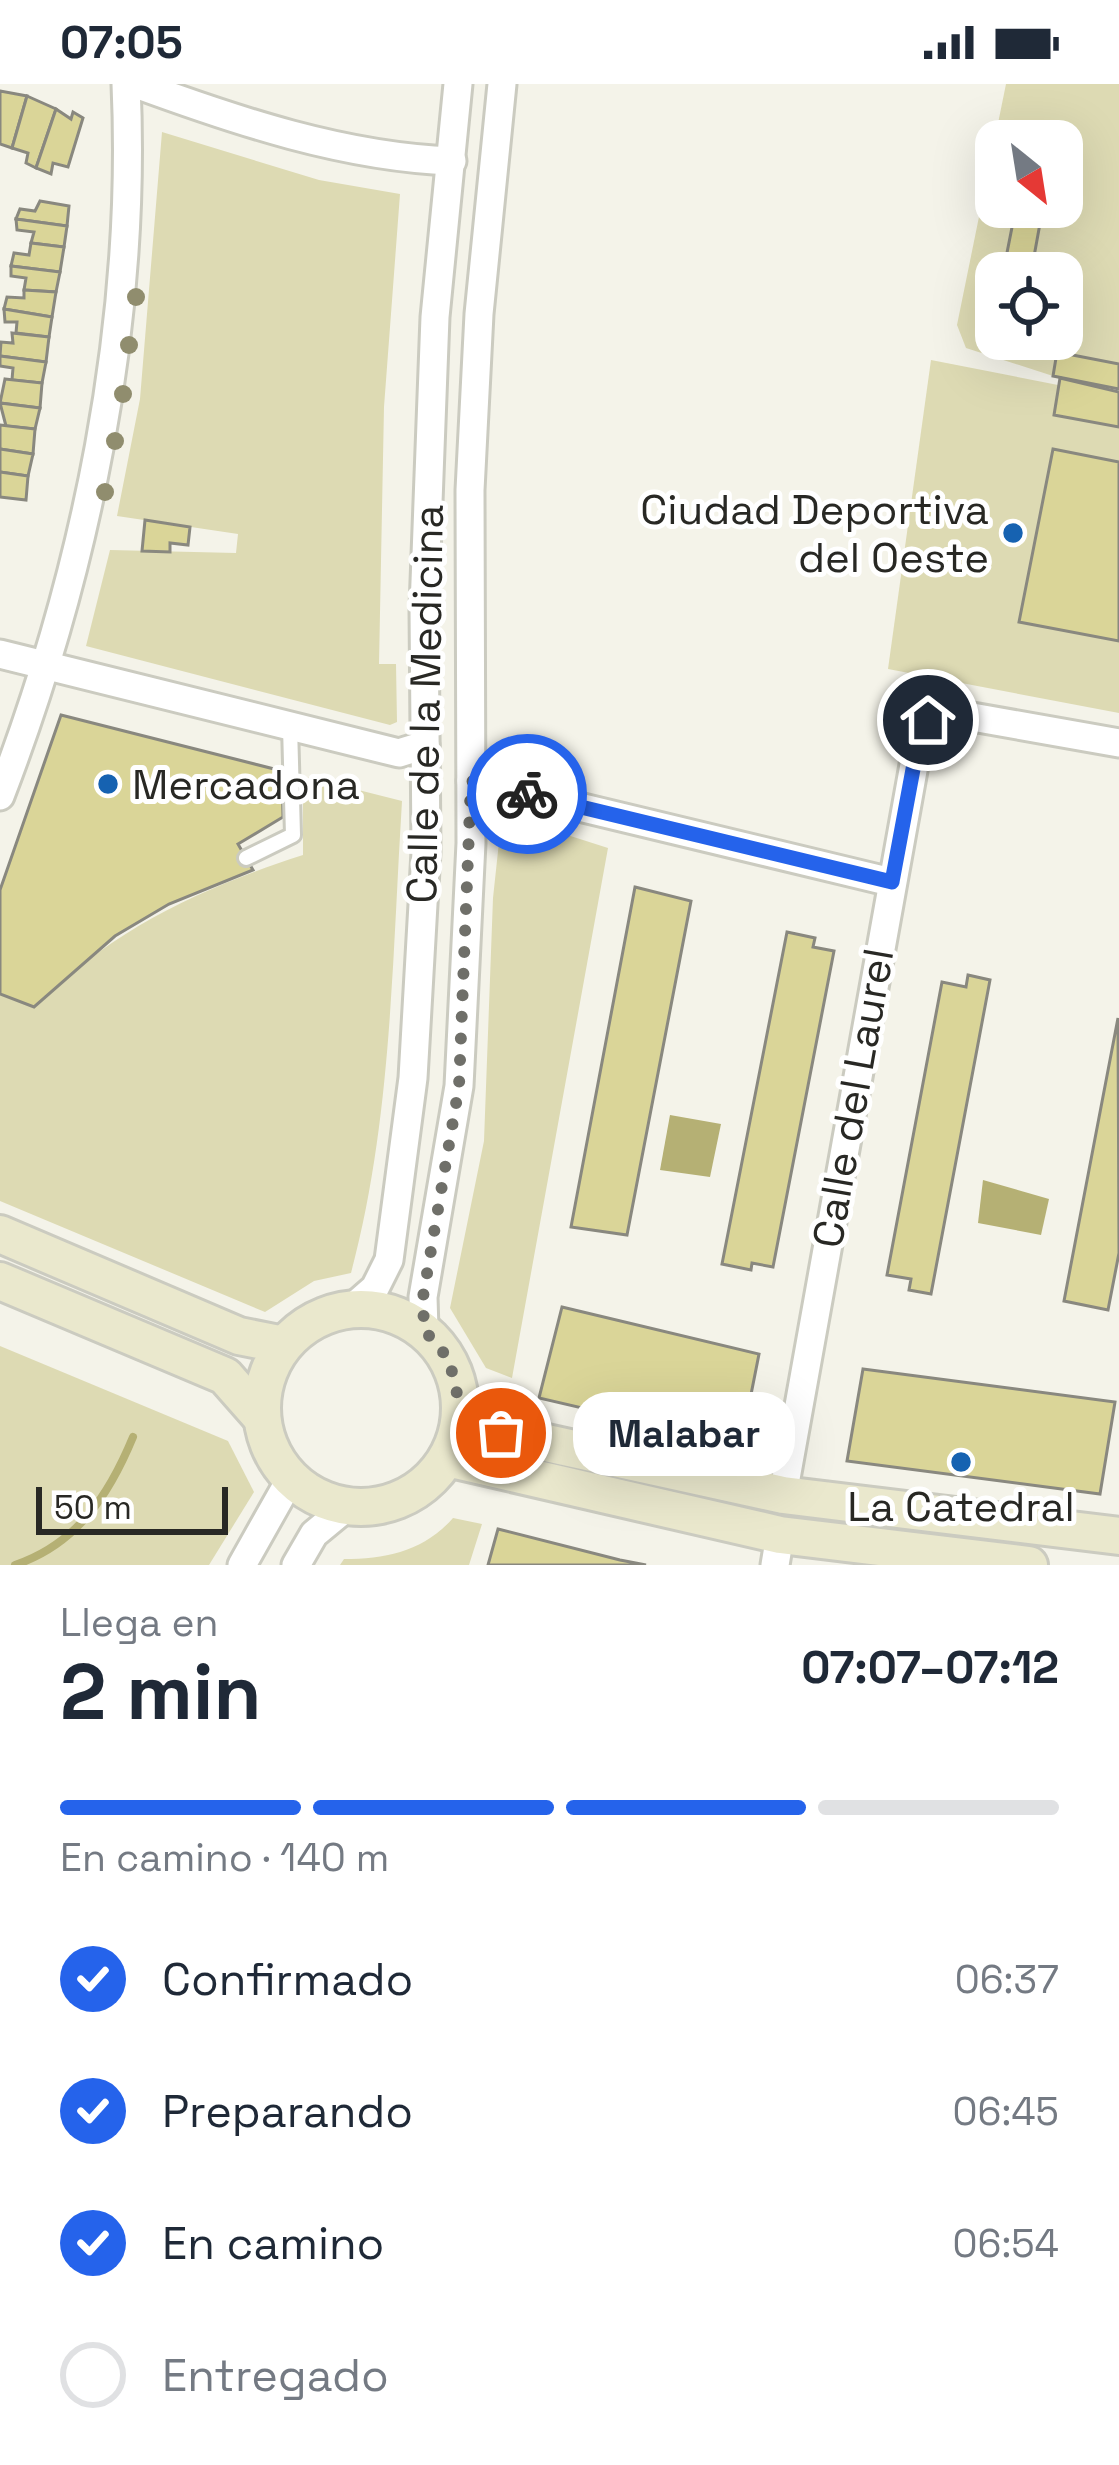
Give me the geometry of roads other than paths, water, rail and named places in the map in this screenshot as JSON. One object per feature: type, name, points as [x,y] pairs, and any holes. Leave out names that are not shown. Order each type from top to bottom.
[{"type":"main road","points":[[0,1234],[239,1336],[284,1345]]},
{"type":"main road","points":[[0,1281],[225,1376],[262,1418],[274,1455],[291,1478],[307,1491],[348,1506],[372,1506],[409,1495],[447,1458],[461,1411],[449,1359],[424,1330],[389,1312],[351,1309],[314,1320],[284,1345],[266,1379],[262,1418]]},
{"type":"main road","points":[[461,1411],[501,1433],[784,1496],[1119,1536]]},
{"type":"main road","points":[[447,1458],[778,1550],[1029,1565]]},
{"type":"street","points":[[0,796],[47,663],[94,472],[116,324],[126,209],[127,84]]},
{"type":"street","points":[[136,84],[271,130],[411,160],[452,161]]},
{"type":"street","name":"Calle de la Medicina","points":[[351,1309],[375,1288],[389,1260],[416,1037],[426,852],[434,339],[458,84]]},
{"type":"street","points":[[424,1330],[423,1297],[459,1086],[471,781],[470,490],[479,314],[502,84]]},
{"type":"street","points":[[0,654],[399,753],[425,745]]},
{"type":"street","name":"Calle del Laurel","points":[[784,1496],[919,737],[928,720],[944,712],[1119,743]]},
{"type":"street","points":[[471,781],[892,882]]},
{"type":"street","points":[[242,1565],[291,1478]]},
{"type":"street","points":[[296,1565],[314,1534],[348,1506]]},
{"type":"lane","points":[[246,858],[292,836],[290,726]]},
{"type":"waterway","points":[[15,1565],[56,1544],[88,1515],[113,1479],[133,1437]]},
{"type":"place","name":"Ciudad Deportiva del Oeste","points":[[1013,533]]},
{"type":"place","name":"Mercadona","points":[[108,784]]},
{"type":"place","name":"Malabar","points":[[501,1433]]},
{"type":"place","name":"La Catedral","points":[[961,1462]]}]
